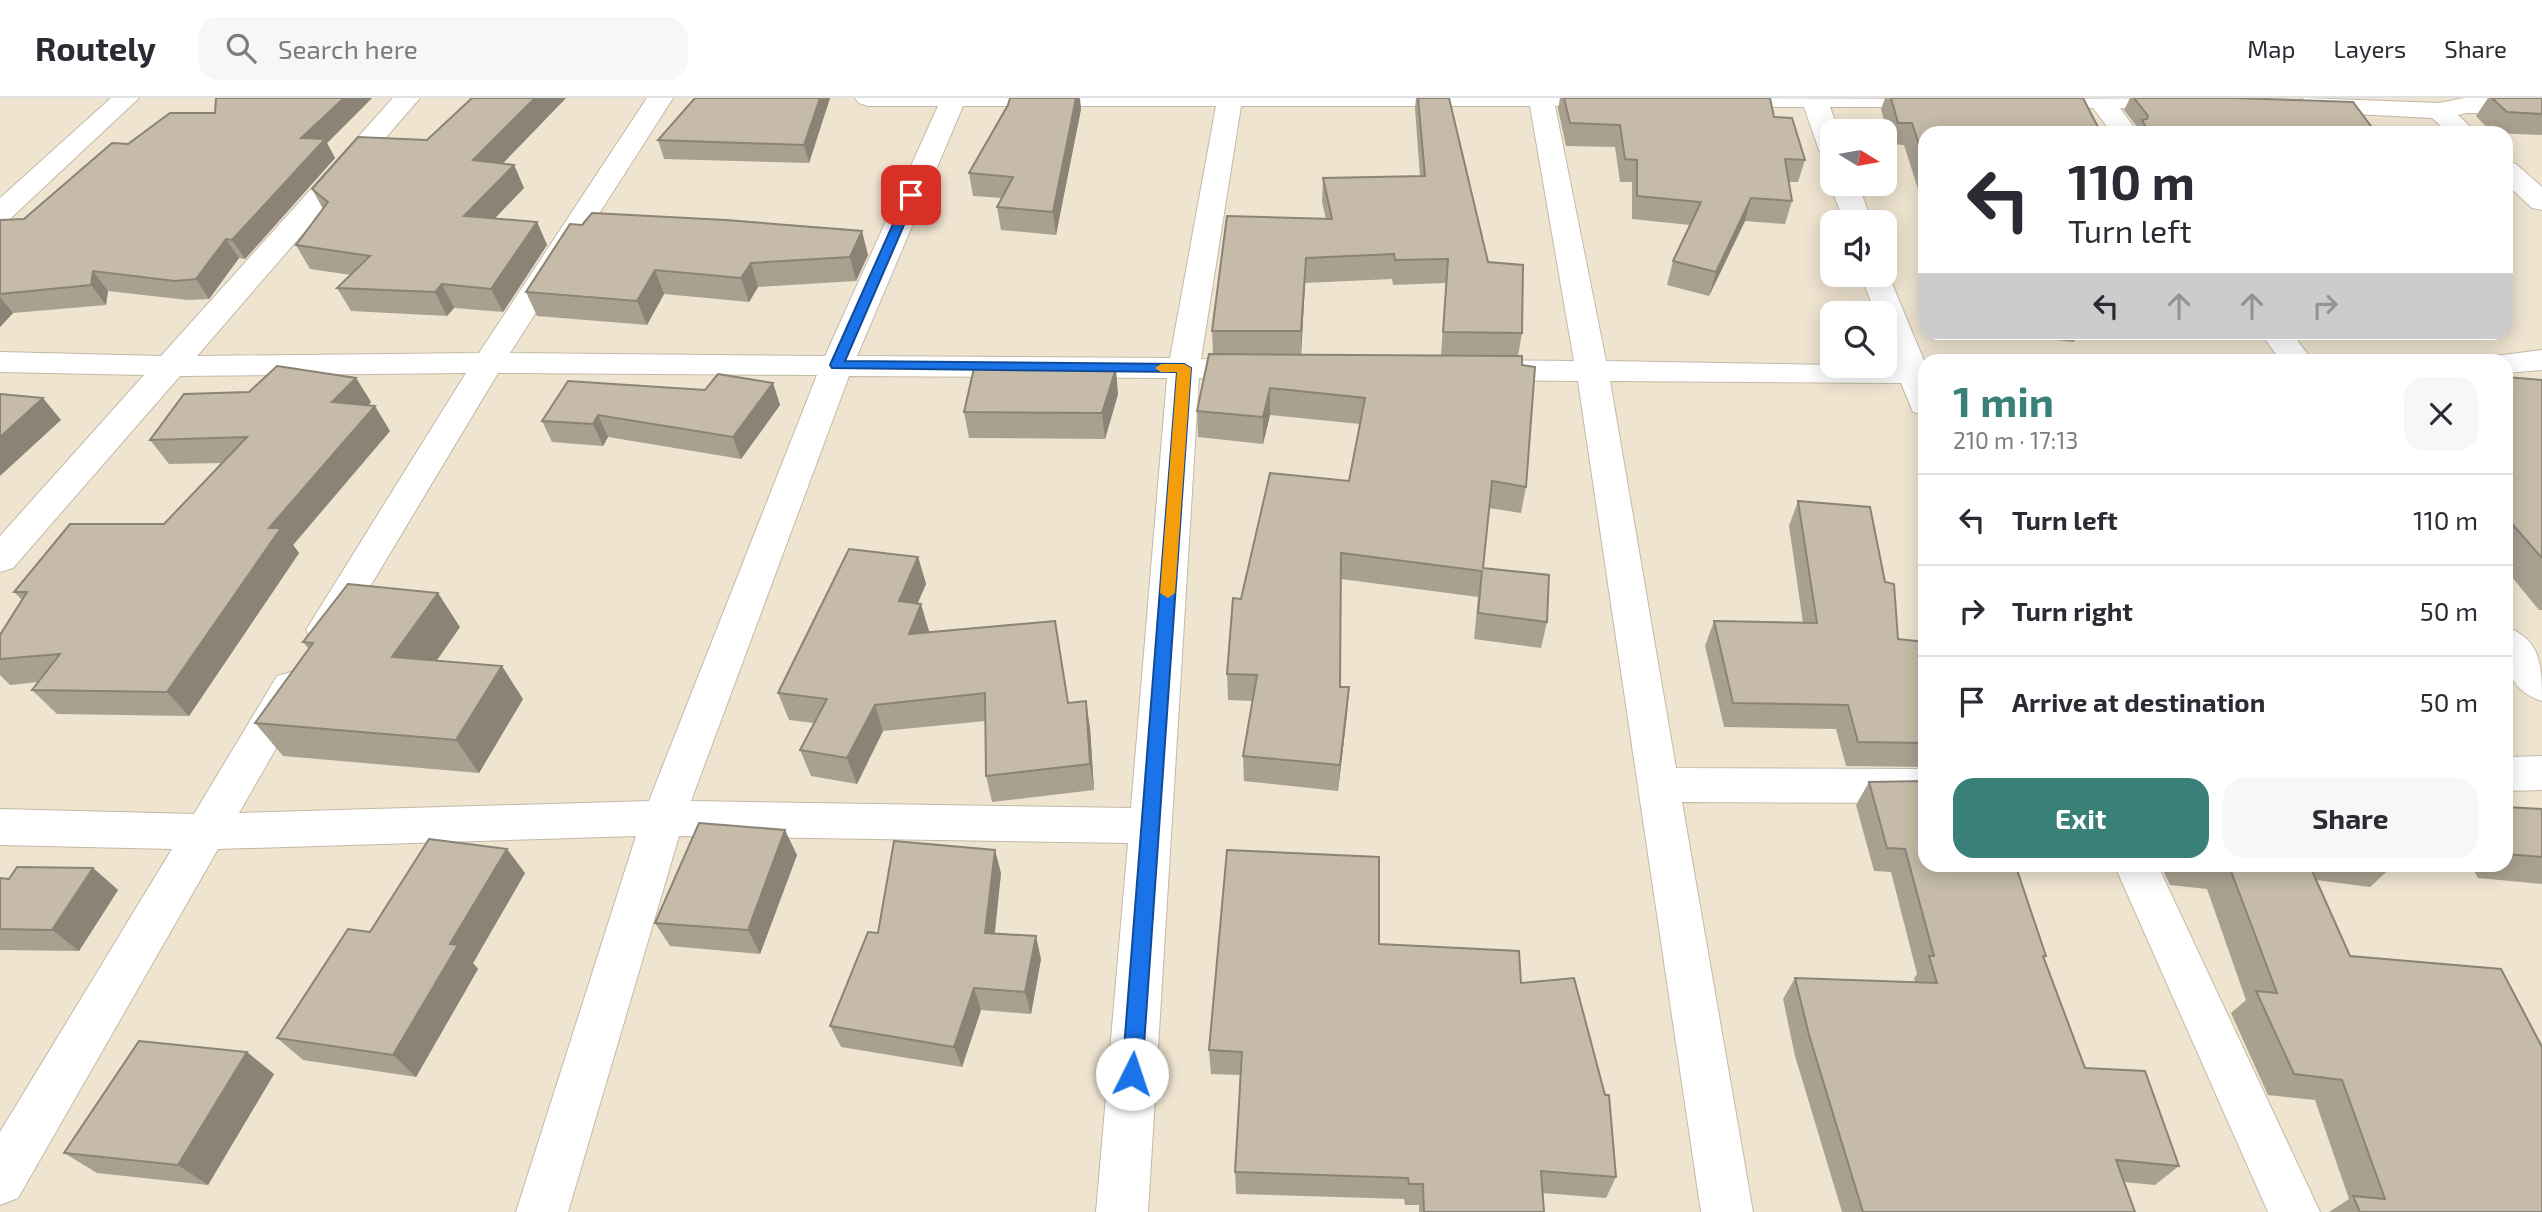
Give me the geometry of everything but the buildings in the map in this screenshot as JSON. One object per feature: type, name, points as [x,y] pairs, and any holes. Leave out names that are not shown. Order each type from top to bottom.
[{"type":"street","points":[[0,213],[126,98]]},
{"type":"street","points":[[0,559],[407,98]]},
{"type":"street","points":[[0,1180],[203,832],[488,363],[660,98]]},
{"type":"street","points":[[867,98],[1637,99]]},
{"type":"street","points":[[542,1212],[663,818],[837,365],[954,98]]},
{"type":"street","points":[[1122,1212],[1184,368],[1230,98]]},
{"type":"street","points":[[1541,98],[1592,371],[1727,1212]]},
{"type":"street","points":[[1814,98],[1821,119]]},
{"type":"street","points":[[2004,99],[2099,98],[2208,103]]},
{"type":"street","points":[[2099,98],[2120,126]]},
{"type":"street","points":[[1692,99],[1964,99]]},
{"type":"street","points":[[2276,105],[2439,111],[2467,105],[2542,106]]},
{"type":"street","points":[[2439,111],[2456,126]]},
{"type":"street","points":[[2513,176],[2542,202]]},
{"type":"street","points":[[1456,370],[1918,373],[1881,287]]},
{"type":"street","points":[[2513,362],[2542,360]]},
{"type":"street","points":[[0,362],[170,366],[488,363],[1293,369]]},
{"type":"street","points":[[2513,650],[2542,686]]},
{"type":"street","points":[[2513,774],[2542,773]]},
{"type":"street","points":[[1660,785],[1918,786]]},
{"type":"street","points":[[0,827],[203,832],[663,818],[1150,826]]},
{"type":"street","points":[[2139,872],[2294,1212]]},
{"type":"slow traffic","points":[[1161,368],[1184,368],[1168,593]]},
{"type":"route","points":[[911,195],[837,365],[1184,368],[1132,1074]]}]
